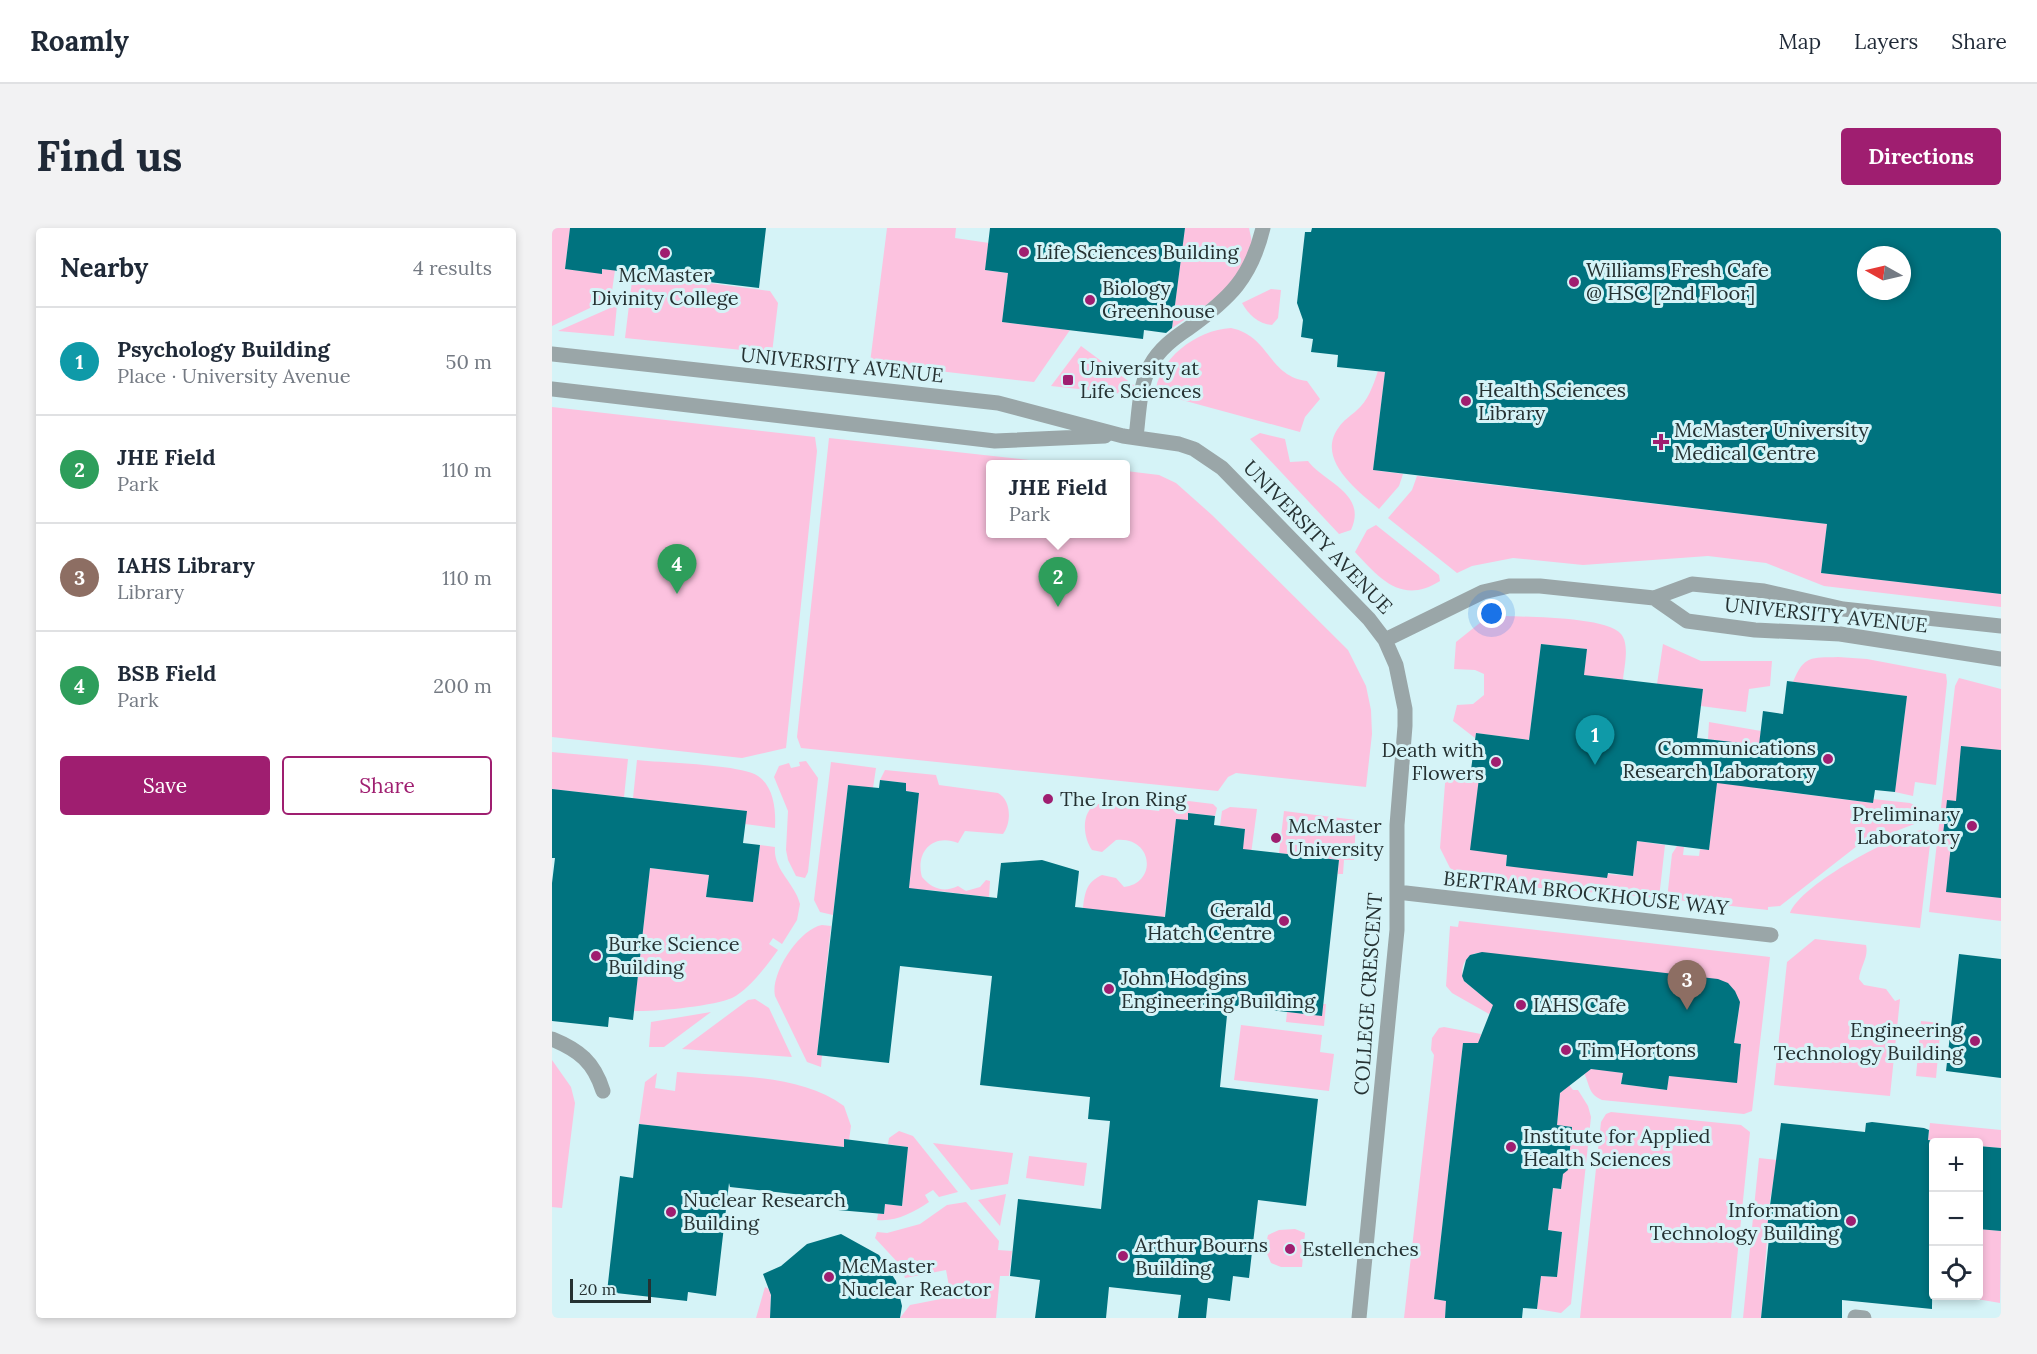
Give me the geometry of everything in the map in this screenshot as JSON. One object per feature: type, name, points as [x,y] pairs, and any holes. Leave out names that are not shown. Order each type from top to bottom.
[{"type":"street","points":[[1130,436],[1150,365],[1170,341],[1225,301],[1243,281],[1255,257],[1263,228]]},
{"type":"street","name":"UNIVERSITY AVENUE","points":[[552,354],[998,403],[1130,436],[1194,449],[1222,468],[1369,619],[1385,640],[1483,592],[1509,586],[1540,586],[1654,598],[1692,584],[1764,591],[1843,609],[2001,626]]},
{"type":"street","name":"UNIVERSITY AVENUE","points":[[552,389],[995,441],[1130,436]]},
{"type":"street","name":"UNIVERSITY AVENUE","points":[[1654,598],[1687,621],[1774,632],[1840,634],[2001,659]]},
{"type":"street","name":"COLLEGE CRESCENT","points":[[1359,1318],[1397,930],[1398,825],[1405,709],[1396,665],[1385,640]]},
{"type":"street","name":"BERTRAM BROCKHOUSE WAY","points":[[1397,892],[1771,935]]},
{"type":"street","points":[[552,1039],[583,1055],[597,1073],[603,1091]]},
{"type":"shaded area","points":[[552,228],[570,228],[565,269],[601,273],[602,269],[615,270],[611,298],[552,326]]},
{"type":"shaded area","points":[[887,228],[956,228],[955,238],[989,243],[985,270],[1008,273],[1002,322],[1070,330],[1034,382],[870,363]]},
{"type":"shaded area","points":[[1185,228],[1249,228],[1252,245],[1246,261],[1230,284],[1208,304],[1172,328]]},
{"type":"shaded area","points":[[633,273],[770,291],[778,303],[772,353],[625,338]]},
{"type":"shaded area","points":[[1271,289],[1281,290],[1278,318],[1272,325],[1254,318],[1242,303]]},
{"type":"shaded area","points":[[617,305],[614,336],[558,331]]},
{"type":"shaded area","points":[[1231,328],[1244,332],[1254,339],[1284,372],[1294,378],[1307,381],[1320,399],[1305,417],[1300,432],[1182,400],[1155,396],[1157,383],[1163,370],[1181,349],[1205,334]]},
{"type":"shaded area","points":[[1081,346],[1135,386],[1133,395],[1051,386]]},
{"type":"shaded area","points":[[1378,371],[1385,372],[1373,470],[1403,474],[1399,486],[1379,509],[1350,483],[1335,462],[1332,451],[1333,439],[1339,427],[1364,403]]},
{"type":"shaded area","points":[[552,407],[815,437],[817,451],[786,748],[742,758],[552,737]]},
{"type":"shaded area","points":[[1260,433],[1285,439],[1290,462],[1308,461],[1349,497],[1354,507],[1355,517],[1351,530],[1339,534],[1250,439]]},
{"type":"shaded area","points":[[829,438],[1029,460],[986,460],[986,538],[1130,538],[1130,471],[1159,475],[1176,483],[1212,515],[1348,650],[1366,686],[1371,710],[1372,734],[1366,787],[1236,773],[1228,777],[1218,791],[801,748],[797,737]]},
{"type":"shaded area","points":[[1417,476],[1827,524],[1821,573],[2001,594],[2001,607],[1824,586],[1766,563],[1708,556],[1583,565],[1513,558],[1472,566],[1457,573],[1388,518],[1412,490]]},
{"type":"shaded area","points":[[1376,525],[1439,575],[1440,581],[1426,588],[1403,589],[1393,586],[1373,571],[1355,552],[1367,530]]},
{"type":"shaded area","points":[[1506,616],[1585,621],[1613,628],[1621,634],[1625,644],[1623,680],[1595,676],[1583,680],[1587,649],[1541,644],[1529,740],[1476,733],[1475,738],[1453,721],[1457,705],[1473,704],[1484,695],[1484,674],[1475,670],[1454,669],[1456,642],[1481,622]]},
{"type":"shaded area","points":[[1663,644],[1701,661],[1772,661],[1770,686],[1749,689],[1746,712],[1701,706],[1703,689],[1657,684]]},
{"type":"shaded area","points":[[1815,658],[1867,659],[1946,674],[1936,785],[1915,782],[1913,796],[1895,792],[1907,696],[1793,682],[1805,662]]},
{"type":"shaded area","points":[[1959,678],[2001,689],[2001,921],[1929,912],[1955,686]]},
{"type":"shaded area","points":[[1709,722],[1761,731],[1754,788],[1872,803],[1873,799],[1910,803],[1918,807],[1921,814],[1917,823],[1857,846],[1780,906],[1768,907],[1768,910],[1667,899],[1672,854],[1677,846],[1684,847],[1683,855],[1699,856],[1700,849],[1709,850],[1722,741],[1708,739]]},
{"type":"shaded area","points":[[552,752],[628,759],[624,797],[552,789]]},
{"type":"shaded area","points":[[637,760],[718,766],[758,776],[768,786],[771,793],[775,828],[745,824],[746,811],[633,798]]},
{"type":"shaded area","points":[[806,761],[818,778],[808,872],[805,878],[796,876],[788,860],[786,850],[788,811],[774,777],[779,766],[789,763],[791,768],[800,766],[799,762]]},
{"type":"shaded area","points":[[831,762],[876,768],[873,788],[848,785],[833,915],[820,912],[814,900]]},
{"type":"shaded area","points":[[885,770],[936,775],[939,785],[998,793],[1002,796],[1009,812],[1008,824],[1003,834],[965,831],[958,843],[941,841],[934,843],[928,847],[921,860],[922,877],[934,887],[948,889],[958,886],[966,891],[980,887],[986,880],[990,881],[989,897],[930,890],[907,901],[919,793],[906,791],[906,783],[880,780]]},
{"type":"shaded area","points":[[1446,771],[1479,778],[1507,855],[1506,866],[1633,876],[1637,841],[1665,845],[1659,898],[1527,887],[1461,875],[1450,868],[1440,848]]},
{"type":"shaded area","points":[[1164,798],[1213,804],[1217,808],[1215,816],[1189,813],[1188,820],[1176,820],[1163,929],[1083,908],[1088,888],[1097,878],[1102,875],[1116,878],[1124,887],[1135,884],[1146,869],[1147,860],[1138,845],[1128,841],[1116,840],[1102,852],[1092,850],[1085,832],[1088,812],[1098,804],[1159,811]]},
{"type":"shaded area","points":[[1230,807],[1257,809],[1251,854],[1242,853],[1245,829],[1220,826],[1222,811]]},
{"type":"shaded area","points":[[1284,811],[1356,820],[1354,860],[1344,860],[1343,874],[1338,874],[1339,860],[1279,853]]},
{"type":"shaded area","points":[[1926,829],[1931,832],[1931,836],[1920,928],[1790,913],[1798,901],[1812,888],[1851,862],[1894,840]]},
{"type":"shaded area","points":[[760,845],[775,847],[777,863],[794,889],[800,904],[797,920],[782,944],[773,938],[769,944],[778,950],[769,963],[751,983],[732,998],[684,1008],[634,1011],[650,868],[709,875],[706,897],[753,902]]},
{"type":"shaded area","points":[[1459,921],[1770,957],[1752,1111],[1744,1114],[1602,1100],[1592,1092],[1584,1073],[1589,1068],[1623,1073],[1621,1084],[1667,1090],[1669,1076],[1741,1044],[1734,1043],[1738,1004],[1733,990],[1727,983],[1476,953],[1465,961],[1464,981],[1495,1006],[1489,1014],[1452,993],[1446,986],[1450,926],[1458,927]]},
{"type":"shaded area","points":[[822,925],[831,926],[817,1055],[822,1055],[821,1067],[807,1062],[775,996],[775,987],[782,965],[796,943],[813,928]]},
{"type":"shaded area","points":[[1815,939],[1866,945],[1866,954],[1859,979],[1864,985],[1886,989],[1895,1001],[1900,999],[1890,1096],[1774,1085],[1787,962]]},
{"type":"shaded area","points":[[755,999],[769,1008],[792,1057],[682,1049],[748,1000]]},
{"type":"shaded area","points":[[1323,1004],[1326,1004],[1324,1026],[1286,1022],[1287,1012],[1322,1016]]},
{"type":"shaded area","points":[[711,1012],[664,1047],[649,1047],[651,1022]]},
{"type":"shaded area","points":[[1921,1021],[1941,1023],[1936,1078],[1916,1076]]},
{"type":"shaded area","points":[[1241,1025],[1322,1035],[1320,1052],[1334,1054],[1329,1091],[1234,1080]]},
{"type":"shaded area","points":[[1439,1028],[1481,1034],[1480,1044],[1463,1043],[1434,1299],[1446,1301],[1445,1318],[1404,1318],[1434,1055],[1431,1050],[1432,1038]]},
{"type":"shaded area","points":[[552,1060],[571,1087],[575,1103],[562,1208],[552,1207]]},
{"type":"shaded area","points":[[677,1072],[764,1078],[806,1087],[844,1106],[851,1126],[849,1140],[844,1139],[844,1147],[639,1124],[645,1082],[657,1073],[655,1088],[675,1091]]},
{"type":"shaded area","points":[[1569,1085],[1573,1090],[1578,1090],[1588,1106],[1591,1117],[1571,1304],[1561,1313],[1537,1309],[1541,1276],[1557,1277],[1562,1232],[1548,1230],[1553,1188],[1561,1189],[1563,1173],[1568,1168],[1572,1127],[1557,1125],[1560,1093]]},
{"type":"shaded area","points":[[1611,1112],[1741,1125],[1750,1132],[1731,1318],[1580,1318],[1601,1122],[1606,1114]]},
{"type":"shaded area","points":[[1930,1123],[2001,1130],[2001,1148],[1983,1146],[1983,1138],[1929,1138],[1928,1140]]},
{"type":"shaded area","points":[[899,1131],[913,1136],[958,1192],[939,1197],[933,1190],[925,1195],[929,1202],[905,1216],[877,1220],[878,1214],[884,1214],[885,1204],[902,1206],[908,1147],[888,1144],[889,1138]]},
{"type":"shaded area","points":[[933,1143],[1013,1153],[1008,1184],[971,1190]]},
{"type":"shaded area","points":[[1029,1156],[1087,1163],[1084,1186],[1026,1178]]},
{"type":"shaded area","points":[[1759,1158],[1777,1160],[1770,1200],[1761,1318],[1743,1318]]},
{"type":"shaded area","points":[[1006,1194],[1000,1226],[978,1200]]},
{"type":"shaded area","points":[[966,1202],[999,1241],[998,1250],[1012,1251],[1009,1276],[1000,1276],[996,1318],[900,1318],[910,1305],[951,1297],[946,1270],[905,1278],[900,1265],[875,1238],[877,1232],[887,1233],[920,1224],[947,1205]]},
{"type":"shaded area","points":[[1295,1229],[1305,1233],[1302,1267],[1281,1267],[1271,1263],[1265,1249],[1268,1235],[1279,1230]]},
{"type":"shaded area","points":[[1983,1229],[2001,1231],[2000,1303],[1983,1300]]},
{"type":"shaded area","points":[[765,1287],[771,1290],[770,1318],[756,1318]]},
{"type":"building","name":"McMaster Divinity College","points":[[570,228],[766,228],[759,288],[602,269],[602,274],[565,269]]},
{"type":"building","name":"Biology Greenhouse","points":[[990,228],[1185,228],[1172,328],[1166,333],[1144,330],[1143,339],[1002,322],[1008,273],[985,270]]},
{"type":"building","name":"McMaster University Medical Centre","points":[[1312,228],[2001,228],[2001,594],[1821,573],[1827,524],[1373,470],[1385,372],[1337,367],[1338,355],[1311,352],[1313,339],[1301,337],[1303,320],[1297,303],[1305,232],[1311,232]]},
{"type":"building","points":[[1541,644],[1587,649],[1584,675],[1703,689],[1697,738],[1759,745],[1763,711],[1783,714],[1787,681],[1907,696],[1895,792],[1875,790],[1873,803],[1717,783],[1709,850],[1637,841],[1633,876],[1608,873],[1607,878],[1506,866],[1507,855],[1470,850],[1479,778],[1470,777],[1476,733],[1529,740]]},
{"type":"building","name":"Preliminary Laboratory","points":[[1961,746],[2001,750],[2001,898],[1946,892],[1952,835],[1943,834],[1947,800],[1956,801]]},
{"type":"building","name":"John Hodgins Engineering Building","points":[[880,780],[906,783],[906,791],[919,793],[909,888],[997,898],[1001,863],[1042,860],[1079,871],[1075,907],[1165,917],[1176,819],[1188,820],[1188,813],[1215,816],[1214,825],[1245,829],[1243,849],[1339,860],[1322,1016],[1228,1005],[1220,1087],[1318,1099],[1306,1206],[1258,1200],[1249,1278],[1233,1276],[1230,1301],[1208,1298],[1206,1318],[1178,1318],[1181,1295],[1109,1287],[1106,1318],[1035,1318],[1040,1280],[1010,1276],[1018,1199],[1101,1209],[1110,1121],[1088,1119],[1090,1097],[980,1085],[992,976],[900,966],[889,1063],[817,1055],[848,785],[879,788]]},
{"type":"building","name":"Burke Science Building","points":[[552,789],[747,811],[743,843],[760,845],[753,902],[706,897],[709,875],[650,868],[633,1020],[609,1017],[608,1027],[552,1021],[552,883],[555,858],[552,858]]},
{"type":"building","name":"Institute for Applied Health Sciences","points":[[1482,952],[1718,979],[1728,983],[1740,1002],[1734,1043],[1741,1044],[1737,1083],[1669,1076],[1667,1090],[1621,1084],[1623,1073],[1591,1069],[1560,1093],[1557,1125],[1572,1127],[1568,1170],[1563,1174],[1561,1189],[1553,1188],[1548,1230],[1562,1232],[1557,1277],[1541,1276],[1537,1309],[1523,1308],[1522,1318],[1445,1318],[1446,1301],[1434,1299],[1463,1043],[1478,1043],[1493,1005],[1464,981],[1462,976],[1466,960],[1470,955]]},
{"type":"building","name":"Engineering Technology Building","points":[[1959,954],[2001,959],[2001,1078],[1946,1071]]},
{"type":"building","name":"Information Technology Building","points":[[1781,1123],[1865,1132],[1866,1123],[1929,1130],[1929,1300],[1932,1300],[1932,1309],[1842,1300],[1842,1318],[1761,1318],[1770,1228],[1767,1228]]},
{"type":"building","name":"Nuclear Research Building","points":[[639,1124],[844,1147],[844,1139],[908,1147],[902,1206],[885,1204],[884,1214],[838,1210],[839,1199],[730,1187],[729,1183],[716,1296],[688,1292],[687,1301],[607,1292],[620,1176],[633,1178]]},
{"type":"building","points":[[1983,1146],[2001,1148],[2001,1231],[1983,1229]]},
{"type":"building","name":"McMaster Nuclear Reactor","points":[[841,1234],[879,1255],[896,1281],[902,1306],[900,1318],[770,1318],[771,1295],[763,1274],[781,1266],[807,1244]]},
{"type":"place","name":"Life Sciences Building","points":[[1024,252]]},
{"type":"place","name":"McMaster Divinity College","points":[[665,253]]},
{"type":"place","name":"Williams Fresh Cafe @ HSC [2nd Floor]","points":[[1574,282]]},
{"type":"place","name":"Biology Greenhouse","points":[[1090,300]]},
{"type":"place","name":"University at Life Sciences","points":[[1068,380]]},
{"type":"place","name":"Health Sciences Library","points":[[1466,401]]},
{"type":"place","name":"McMaster University Medical Centre","points":[[1661,442]]},
{"type":"place","name":"BSB Field","points":[[677,594]]},
{"type":"place","name":"JHE Field","points":[[1058,607]]},
{"type":"place","name":"Communications Research Laboratory","points":[[1828,759]]},
{"type":"place","name":"Death with Flowers","points":[[1496,762]]},
{"type":"place","name":"Psychology Building","points":[[1595,765]]},
{"type":"place","name":"The Iron Ring","points":[[1048,799]]},
{"type":"place","name":"Preliminary Laboratory","points":[[1972,826]]},
{"type":"place","name":"McMaster University","points":[[1276,838]]},
{"type":"place","name":"Gerald Hatch Centre","points":[[1284,921]]},
{"type":"place","name":"Burke Science Building","points":[[596,956]]},
{"type":"place","name":"John Hodgins Engineering Building","points":[[1109,989]]},
{"type":"place","name":"IAHS Cafe","points":[[1521,1005]]},
{"type":"place","name":"IAHS Library","points":[[1687,1010]]},
{"type":"place","name":"Engineering Technology Building","points":[[1975,1041]]},
{"type":"place","name":"Tim Hortons","points":[[1566,1050]]},
{"type":"place","name":"Institute for Applied Health Sciences","points":[[1511,1147]]},
{"type":"place","name":"Nuclear Research Building","points":[[671,1212]]},
{"type":"place","name":"Information Technology Building","points":[[1851,1221]]},
{"type":"place","name":"Estellenches","points":[[1290,1249]]},
{"type":"place","name":"Arthur Bourns Building","points":[[1123,1256]]},
{"type":"place","name":"McMaster Nuclear Reactor","points":[[829,1277]]}]
